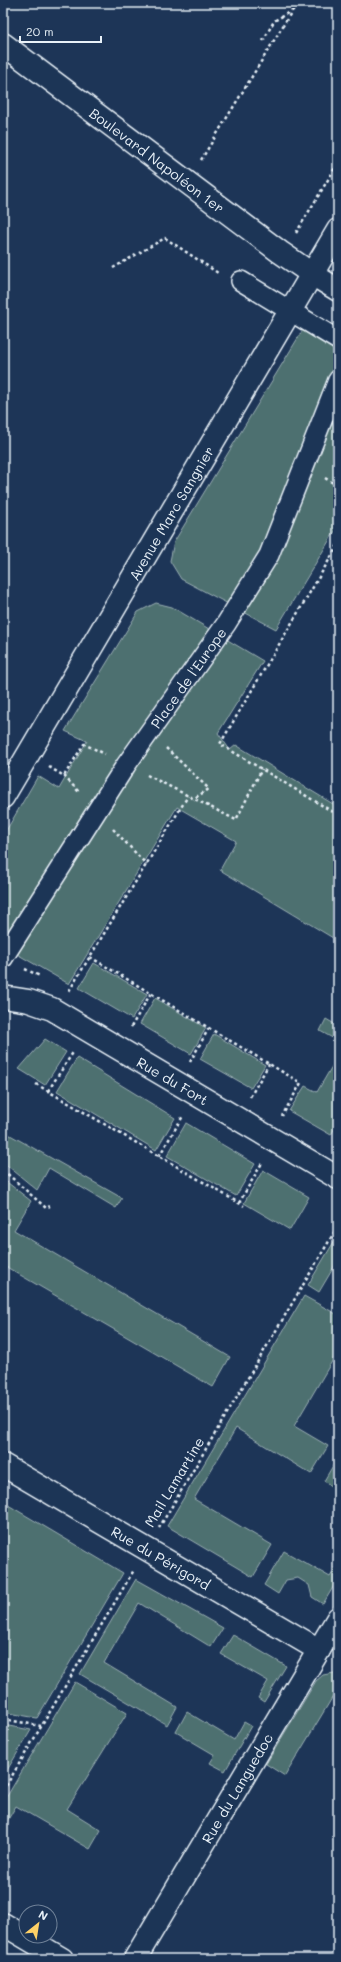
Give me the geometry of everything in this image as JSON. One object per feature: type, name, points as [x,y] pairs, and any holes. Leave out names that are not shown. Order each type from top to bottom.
[{"type":"street","name":"Boulevard Napoléon 1er","points":[[3,44],[280,252],[338,290]]},
{"type":"street","name":"Avenue Marc Sangnier","points":[[3,797],[338,230]]},
{"type":"street","points":[[241,281],[289,312],[338,340]]},
{"type":"street","name":"Place de l'Europe","points":[[3,958],[122,772],[226,624],[269,555],[338,380]]},
{"type":"street","name":"Rue du Fort","points":[[3,997],[29,1001],[52,1009],[338,1178]]},
{"type":"street","name":"Rue du Périgord","points":[[3,1465],[319,1650]]},
{"type":"street","name":"Rue du Languedoc","points":[[135,1959],[338,1618]]},
{"type":"street","points":[[3,1924],[62,1959]]},
{"type":"path","points":[[263,41],[274,21],[292,11],[301,3]]},
{"type":"path","points":[[199,162],[292,11]]},
{"type":"path","points":[[280,252],[296,233],[338,163]]},
{"type":"path","points":[[290,229],[296,233]]},
{"type":"path","points":[[113,268],[165,238],[236,285],[241,281]]},
{"type":"path","points":[[338,545],[220,744],[338,815]]},
{"type":"path","points":[[150,732],[208,789],[193,799]]},
{"type":"path","points":[[236,820],[262,770]]},
{"type":"path","points":[[62,988],[69,991],[188,796]]},
{"type":"path","points":[[90,956],[300,1083],[281,1117]]},
{"type":"path","points":[[3,958],[42,978]]},
{"type":"path","points":[[131,1028],[151,993]]},
{"type":"path","points":[[189,1062],[209,1028]]},
{"type":"path","points":[[48,1091],[74,1051]]},
{"type":"path","points":[[250,1098],[269,1064]]},
{"type":"path","points":[[36,1084],[244,1206]]},
{"type":"path","points":[[159,1156],[183,1116]]},
{"type":"path","points":[[239,1203],[262,1163]]},
{"type":"path","points":[[3,1170],[46,1208],[50,1206]]},
{"type":"path","name":"Mail Lamartine","points":[[3,1791],[338,1226]]},
{"type":"path","points":[[3,1719],[41,1726]]},
{"type":"green space","points":[[304,328],[338,348],[338,526],[276,629],[181,579],[170,561],[174,542]]},
{"type":"green space","points":[[156,603],[172,607],[263,661],[218,733],[230,750],[236,745],[338,807],[338,941],[220,870],[236,841],[177,807],[69,984],[3,946],[3,836],[38,776],[59,789],[87,741],[65,731],[138,612]]},
{"type":"green space","points":[[94,963],[147,994],[132,1019],[79,988]]},
{"type":"green space","points":[[155,998],[206,1028],[191,1054],[140,1024]]},
{"type":"green space","points":[[326,1019],[338,1026],[338,1041],[320,1031]]},
{"type":"green space","points":[[214,1034],[265,1065],[251,1088],[200,1059]]},
{"type":"green space","points":[[45,1039],[66,1052],[45,1085],[19,1069]]},
{"type":"green space","points":[[338,1056],[338,1122],[331,1135],[289,1111],[305,1086],[317,1092]]},
{"type":"green space","points":[[77,1058],[175,1118],[156,1150],[57,1091]]},
{"type":"green space","points":[[186,1123],[255,1164],[236,1196],[167,1156]]},
{"type":"green space","points":[[3,1131],[122,1198],[116,1208],[49,1168],[37,1190],[3,1162]]},
{"type":"green space","points":[[263,1170],[309,1197],[290,1230],[244,1203]]},
{"type":"green space","points":[[3,1179],[31,1201],[14,1230],[230,1357],[213,1387],[3,1265]]},
{"type":"green space","points":[[338,1235],[338,1260],[319,1292],[308,1285]]},
{"type":"green space","points":[[304,1296],[338,1315],[338,1351],[294,1426],[328,1446],[311,1474],[236,1428],[194,1499],[272,1545],[253,1577],[167,1526]]},
{"type":"green space","points":[[338,1457],[338,1490],[324,1481]]},
{"type":"green space","points":[[3,1502],[123,1573],[37,1718],[3,1712]]},
{"type":"green space","points":[[284,1551],[330,1577],[338,1564],[338,1579],[323,1604],[312,1597],[309,1585],[298,1578],[286,1580],[278,1594],[264,1585]]},
{"type":"green space","points":[[136,1579],[223,1628],[211,1647],[139,1603],[104,1663],[177,1707],[167,1725],[80,1674]]},
{"type":"green space","points":[[233,1635],[286,1666],[264,1702],[258,1698],[268,1681],[221,1654]]},
{"type":"green space","points":[[334,1673],[338,1675],[338,1688],[285,1776],[266,1764],[316,1681],[323,1675]]},
{"type":"green space","points":[[75,1682],[127,1713],[67,1809],[101,1830],[90,1849],[16,1806],[3,1828],[3,1803]]},
{"type":"green space","points":[[187,1712],[234,1740],[244,1722],[251,1726],[225,1771],[210,1763],[215,1755],[176,1732]]},
{"type":"green space","points":[[3,1725],[31,1730],[3,1777]]}]
